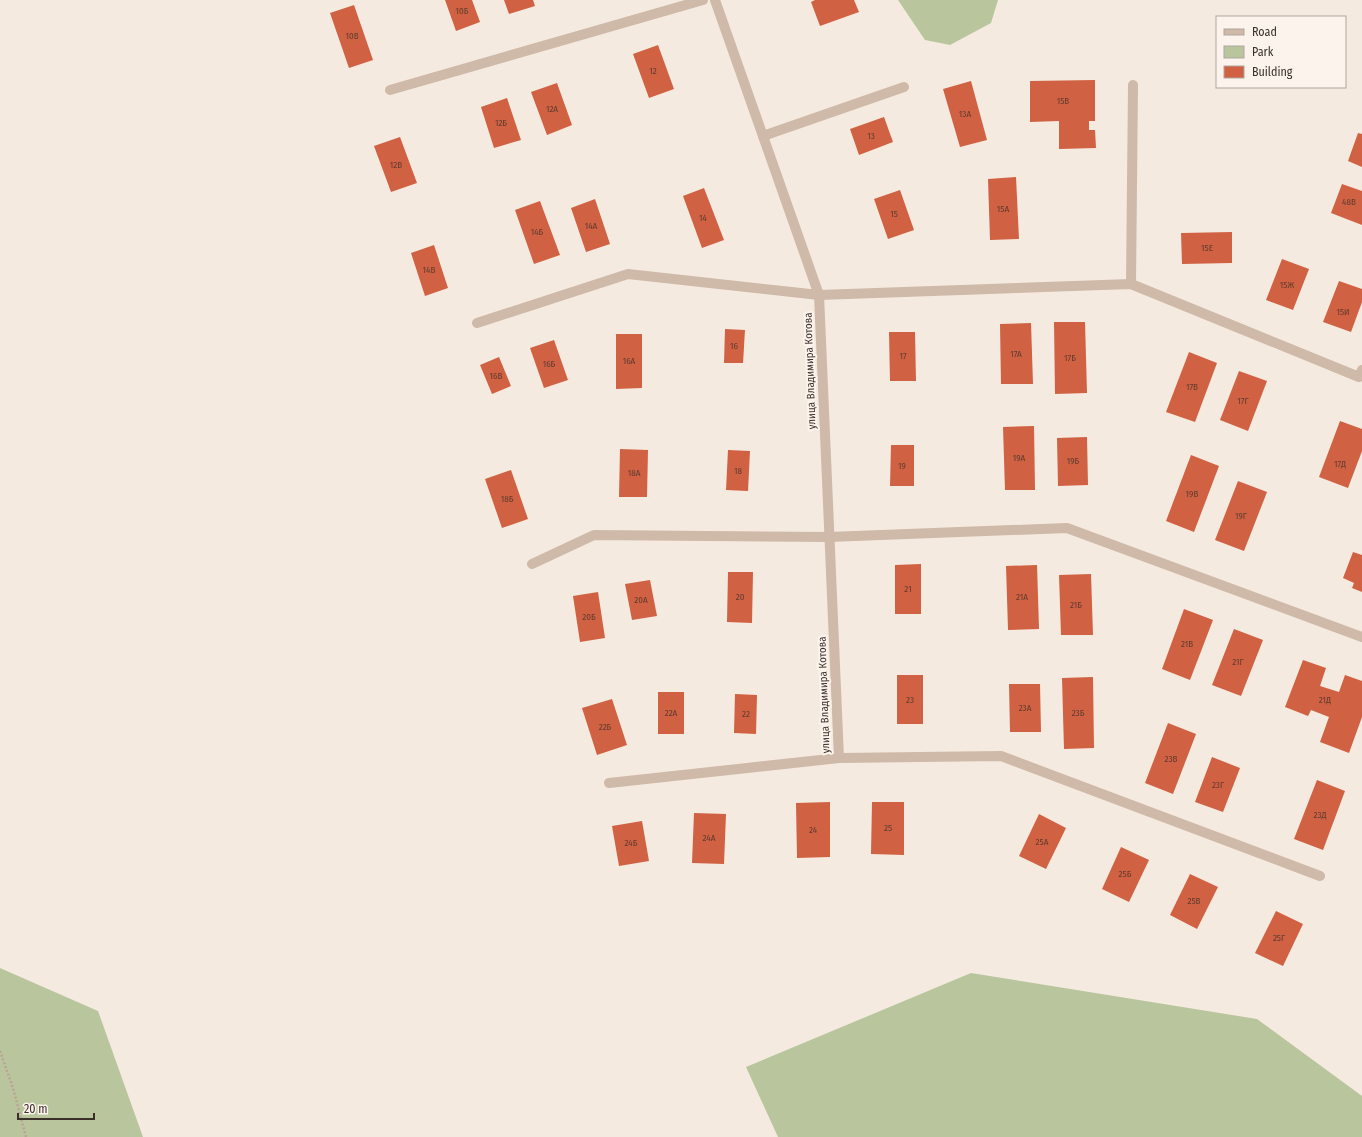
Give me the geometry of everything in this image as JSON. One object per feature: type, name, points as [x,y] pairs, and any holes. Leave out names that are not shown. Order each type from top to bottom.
[{"type":"street","points":[[390,90],[703,0]]},
{"type":"street","name":"улица Владимира Котова","points":[[715,0],[819,295],[839,758]]},
{"type":"street","points":[[1131,284],[1133,85]]},
{"type":"street","points":[[763,136],[904,87]]},
{"type":"street","points":[[477,322],[628,274],[819,295],[1131,284],[1359,377],[1362,370]]},
{"type":"street","points":[[532,564],[594,535],[829,537],[1067,528],[1362,637]]},
{"type":"street","points":[[609,783],[839,758],[1001,756],[1320,876]]},
{"type":"path","points":[[0,1051],[13,1088],[26,1137]]},
{"type":"green space","points":[[898,0],[998,0],[991,23],[950,45],[925,40]]},
{"type":"green space","points":[[0,968],[98,1011],[143,1137],[0,1137]]},
{"type":"green space","points":[[971,973],[1257,1019],[1362,1096],[1362,1137],[778,1137],[746,1067]]},
{"type":"building","points":[[445,0],[472,0],[480,22],[456,31]]},
{"type":"building","points":[[504,0],[533,0],[535,6],[509,14]]},
{"type":"building","points":[[815,0],[854,0],[859,12],[820,26],[811,2]]},
{"type":"building","points":[[354,5],[373,60],[349,68],[330,13]]},
{"type":"building","points":[[658,45],[674,89],[649,98],[633,54]]},
{"type":"building","points":[[1095,80],[1095,121],[1089,121],[1089,130],[1095,130],[1096,148],[1059,149],[1059,121],[1030,122],[1030,81]]},
{"type":"building","points":[[971,81],[987,140],[960,147],[943,89]]},
{"type":"building","points":[[557,83],[572,125],[547,135],[531,92]]},
{"type":"building","points":[[507,98],[521,140],[494,148],[481,107]]},
{"type":"building","points":[[884,117],[893,142],[859,155],[850,129]]},
{"type":"building","points":[[1358,133],[1362,134],[1362,167],[1348,161]]},
{"type":"building","points":[[400,137],[417,183],[391,192],[374,146]]},
{"type":"building","points":[[1016,177],[1019,239],[990,240],[988,179]]},
{"type":"building","points":[[1342,184],[1362,191],[1362,225],[1331,213]]},
{"type":"building","points":[[704,188],[724,240],[702,248],[683,196]]},
{"type":"building","points":[[900,190],[914,230],[888,239],[874,199]]},
{"type":"building","points":[[595,199],[610,244],[586,252],[571,208]]},
{"type":"building","points":[[540,201],[560,255],[534,264],[515,210]]},
{"type":"building","points":[[1232,232],[1232,263],[1182,264],[1181,233]]},
{"type":"building","points":[[434,245],[448,288],[425,296],[411,253]]},
{"type":"building","points":[[1282,259],[1309,269],[1293,310],[1266,300]]},
{"type":"building","points":[[1339,281],[1362,289],[1362,302],[1351,332],[1323,322]]},
{"type":"building","points":[[1054,322],[1085,322],[1087,393],[1055,394]]},
{"type":"building","points":[[1031,323],[1033,384],[1001,384],[1000,324]]},
{"type":"building","points":[[725,329],[745,330],[743,363],[724,363]]},
{"type":"building","points":[[889,332],[915,332],[916,381],[890,381]]},
{"type":"building","points":[[616,334],[642,334],[642,388],[616,389]]},
{"type":"building","points":[[554,340],[568,380],[544,388],[530,348]]},
{"type":"building","points":[[1189,352],[1217,363],[1195,422],[1166,412]]},
{"type":"building","points":[[499,357],[511,386],[492,394],[480,365]]},
{"type":"building","points":[[1239,371],[1267,381],[1248,431],[1220,420]]},
{"type":"building","points":[[1340,421],[1362,429],[1362,451],[1348,488],[1319,477]]},
{"type":"building","points":[[1034,426],[1035,490],[1005,490],[1003,427]]},
{"type":"building","points":[[1087,437],[1088,485],[1058,486],[1057,438]]},
{"type":"building","points":[[891,445],[914,445],[914,486],[890,486]]},
{"type":"building","points":[[620,449],[648,450],[647,497],[619,497]]},
{"type":"building","points":[[728,450],[750,451],[748,491],[726,490]]},
{"type":"building","points":[[1191,455],[1219,466],[1194,532],[1166,521]]},
{"type":"building","points":[[511,470],[528,519],[502,528],[485,479]]},
{"type":"building","points":[[1238,481],[1267,492],[1244,551],[1215,540]]},
{"type":"building","points":[[1353,552],[1362,555],[1362,592],[1352,588],[1354,583],[1343,578]]},
{"type":"building","points":[[921,564],[921,614],[895,614],[895,565]]},
{"type":"building","points":[[1037,565],[1039,629],[1008,630],[1006,566]]},
{"type":"building","points":[[728,572],[753,572],[752,623],[727,622]]},
{"type":"building","points":[[1091,574],[1093,635],[1061,635],[1059,575]]},
{"type":"building","points":[[650,580],[657,616],[632,620],[625,584]]},
{"type":"building","points":[[598,592],[605,638],[580,642],[573,596]]},
{"type":"building","points":[[1184,609],[1213,620],[1190,680],[1162,669]]},
{"type":"building","points":[[1234,629],[1263,640],[1241,696],[1212,685]]},
{"type":"building","points":[[1303,660],[1326,668],[1320,686],[1339,692],[1345,675],[1362,681],[1362,717],[1349,753],[1320,742],[1329,717],[1311,710],[1308,716],[1285,707]]},
{"type":"building","points":[[897,675],[923,675],[923,724],[897,724]]},
{"type":"building","points":[[1093,677],[1094,748],[1064,749],[1062,678]]},
{"type":"building","points":[[1009,684],[1040,684],[1041,732],[1010,732]]},
{"type":"building","points":[[658,692],[684,692],[684,734],[658,734]]},
{"type":"building","points":[[735,694],[757,695],[756,734],[734,733]]},
{"type":"building","points":[[612,699],[627,745],[597,755],[582,708]]},
{"type":"building","points":[[1168,723],[1196,734],[1173,794],[1145,783]]},
{"type":"building","points":[[1212,757],[1240,768],[1223,812],[1195,802]]},
{"type":"building","points":[[1317,780],[1345,791],[1323,850],[1294,839]]},
{"type":"building","points":[[830,802],[830,857],[797,858],[796,803]]},
{"type":"building","points":[[872,802],[904,802],[904,855],[871,854]]},
{"type":"building","points":[[694,813],[726,814],[724,864],[692,863]]},
{"type":"building","points":[[1039,814],[1066,828],[1046,869],[1019,856]]},
{"type":"building","points":[[642,821],[649,861],[619,866],[612,826]]},
{"type":"building","points":[[1121,847],[1149,860],[1129,902],[1102,889]]},
{"type":"building","points":[[1190,874],[1218,887],[1197,929],[1170,915]]},
{"type":"building","points":[[1276,911],[1303,924],[1283,966],[1255,953]]}]
